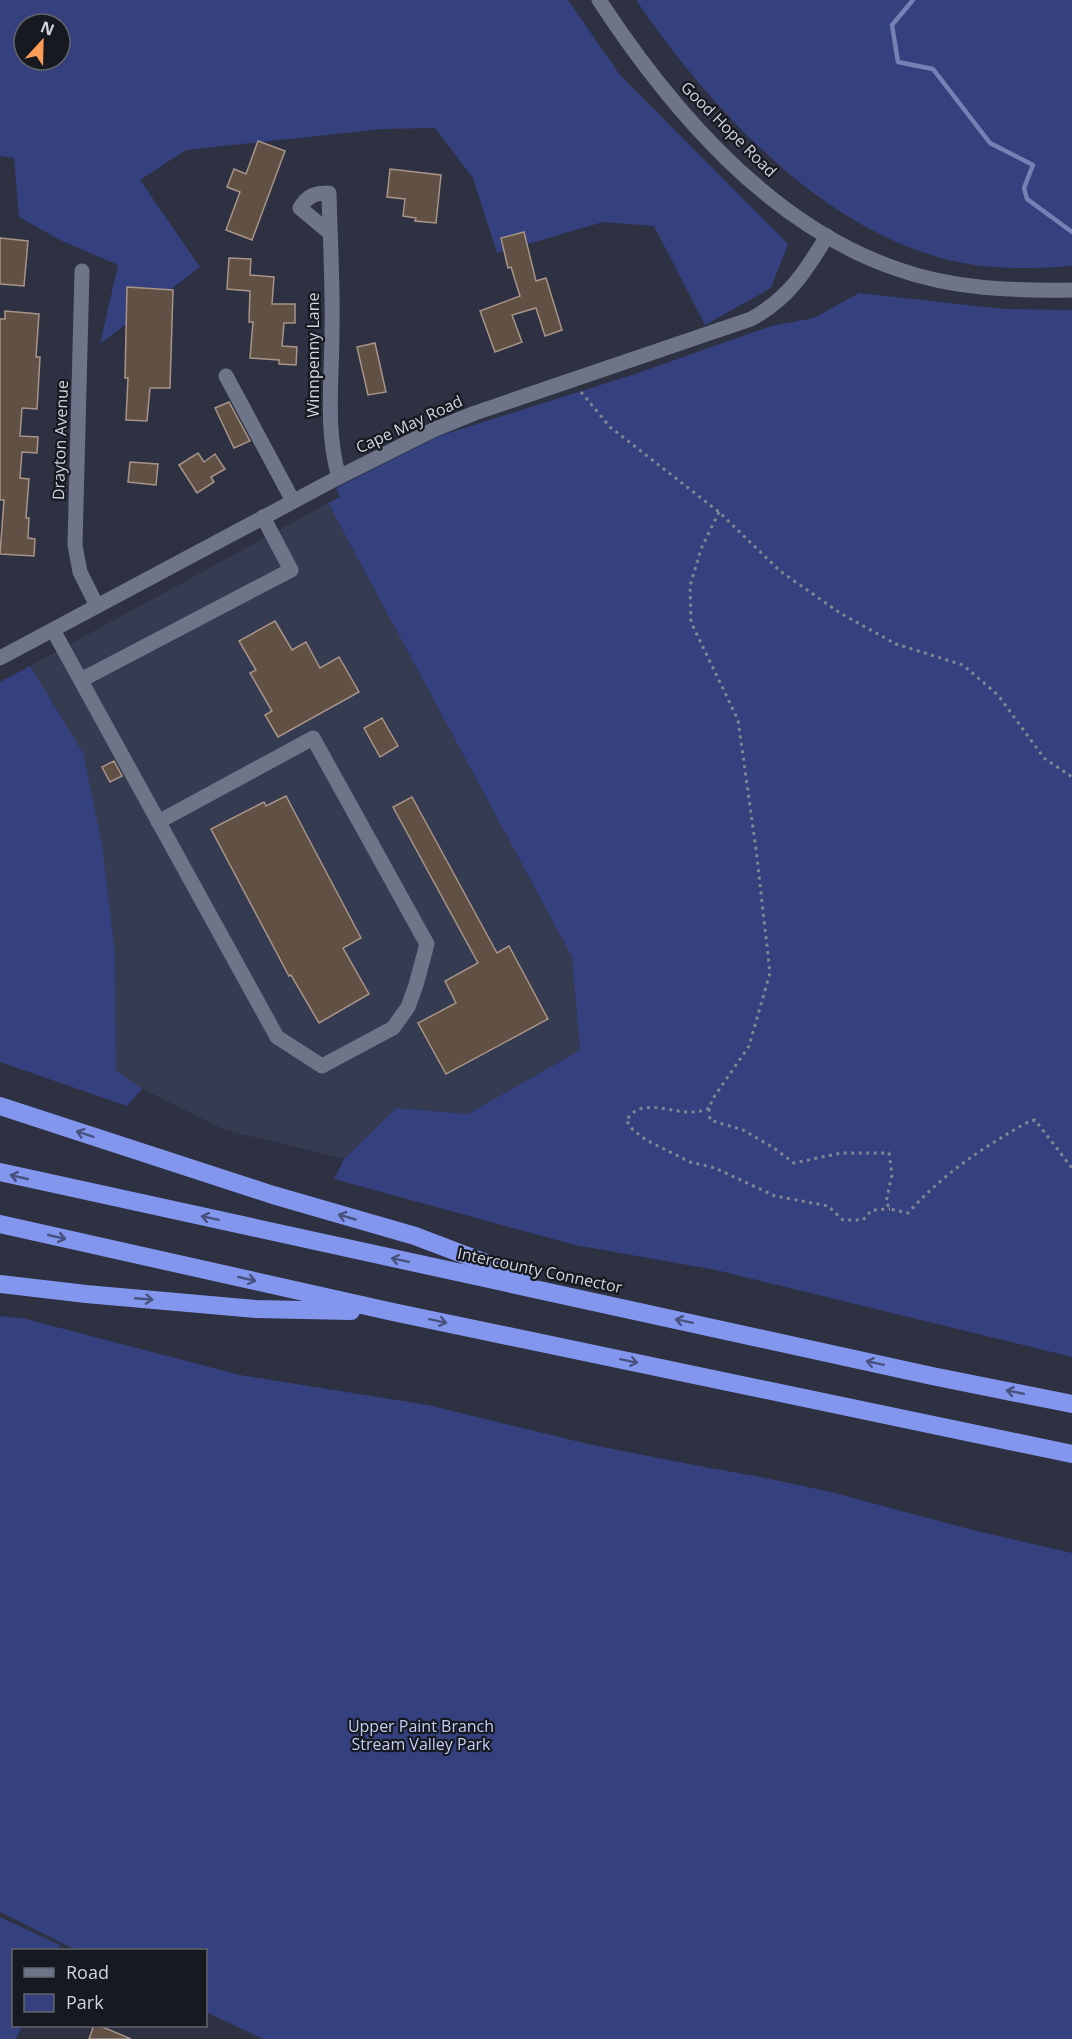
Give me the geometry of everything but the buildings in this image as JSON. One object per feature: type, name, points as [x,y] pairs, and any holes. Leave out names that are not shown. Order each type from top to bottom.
[{"type":"highway","points":[[0,1106],[273,1195],[415,1236],[581,1299]]},
{"type":"highway","name":"Intercounty Connector","points":[[0,1172],[932,1376],[1072,1404]]},
{"type":"highway","points":[[0,1224],[393,1312],[1072,1454]]},
{"type":"highway","points":[[0,1284],[256,1309],[393,1312]]},
{"type":"street","name":"Good Hope Road","points":[[599,0],[646,67],[708,139],[776,201],[827,236],[878,262],[939,281],[1002,290],[1072,290]]},
{"type":"street","name":"Winnpenny Lane","points":[[330,233],[331,431],[334,460],[339,477]]},
{"type":"street","name":"Cape May Road","points":[[0,658],[293,501],[441,426],[718,332],[764,312],[776,304],[790,289],[808,267],[827,236]]},
{"type":"street","name":"Drayton Avenue","points":[[82,271],[75,545],[80,572],[97,606]]},
{"type":"street","points":[[226,376],[293,501]]},
{"type":"street","points":[[81,680],[291,570],[263,518]]},
{"type":"street","points":[[53,630],[158,822],[277,1036],[322,1066],[393,1028],[408,1007],[417,985],[427,944],[314,738],[158,822]]},
{"type":"path","points":[[573,381],[610,428],[719,512],[780,571],[840,613],[896,644],[963,665],[998,695],[1044,758],[1072,777]]},
{"type":"path","points":[[719,512],[701,549],[690,585],[691,622],[738,720],[770,974],[749,1046],[714,1097],[709,1108],[710,1120],[744,1130],[794,1163],[841,1154],[889,1153],[892,1175],[886,1202],[890,1209]]},
{"type":"path","points":[[709,1108],[699,1113],[649,1108],[635,1110],[626,1120],[633,1130],[646,1140],[690,1162],[715,1168],[775,1196],[828,1206],[843,1220],[863,1220],[872,1210],[890,1209],[908,1213],[924,1195],[978,1151],[1035,1120],[1072,1168]]},
{"type":"shaded area","points":[[328,503],[572,957],[580,1050],[468,1114],[396,1108],[344,1159],[225,1130],[142,1089],[116,1070],[115,953],[102,844],[30,666]]},
{"type":"green space","points":[[0,0],[568,0],[620,75],[788,244],[771,288],[705,325],[654,226],[603,222],[497,253],[473,178],[435,128],[383,129],[186,150],[140,180],[200,267],[100,344],[118,265],[60,240],[19,217],[14,158],[0,156]]},
{"type":"green space","points":[[636,0],[1072,0],[1072,266],[1010,268],[980,266],[949,260],[901,244],[856,221],[812,192],[771,158],[733,121],[697,81]]},
{"type":"green space","points":[[859,293],[1004,309],[1072,310],[1072,1357],[716,1270],[575,1245],[334,1179],[344,1159],[396,1108],[468,1114],[580,1050],[572,957],[328,503],[340,497],[336,488],[439,436],[635,374],[771,326],[814,318]]},
{"type":"green space","points":[[30,666],[83,753],[102,844],[115,953],[116,1070],[142,1089],[127,1106],[0,1062],[0,682]]},
{"type":"green space","name":"Upper Paint Branch Stream Valley Park","points":[[0,1316],[26,1319],[240,1375],[428,1405],[588,1444],[831,1492],[969,1529],[1072,1553],[1072,2039],[263,2039],[207,2012],[207,1949],[74,1949],[0,1912]]},
{"type":"green space","points":[[0,1917],[60,1945],[58,1949],[12,1949],[12,2027],[22,2027],[16,2039],[0,2039]]},
{"type":"waterway","points":[[913,0],[892,25],[898,62],[933,69],[990,143],[1033,165],[1024,188],[1027,199],[1072,232]]}]
